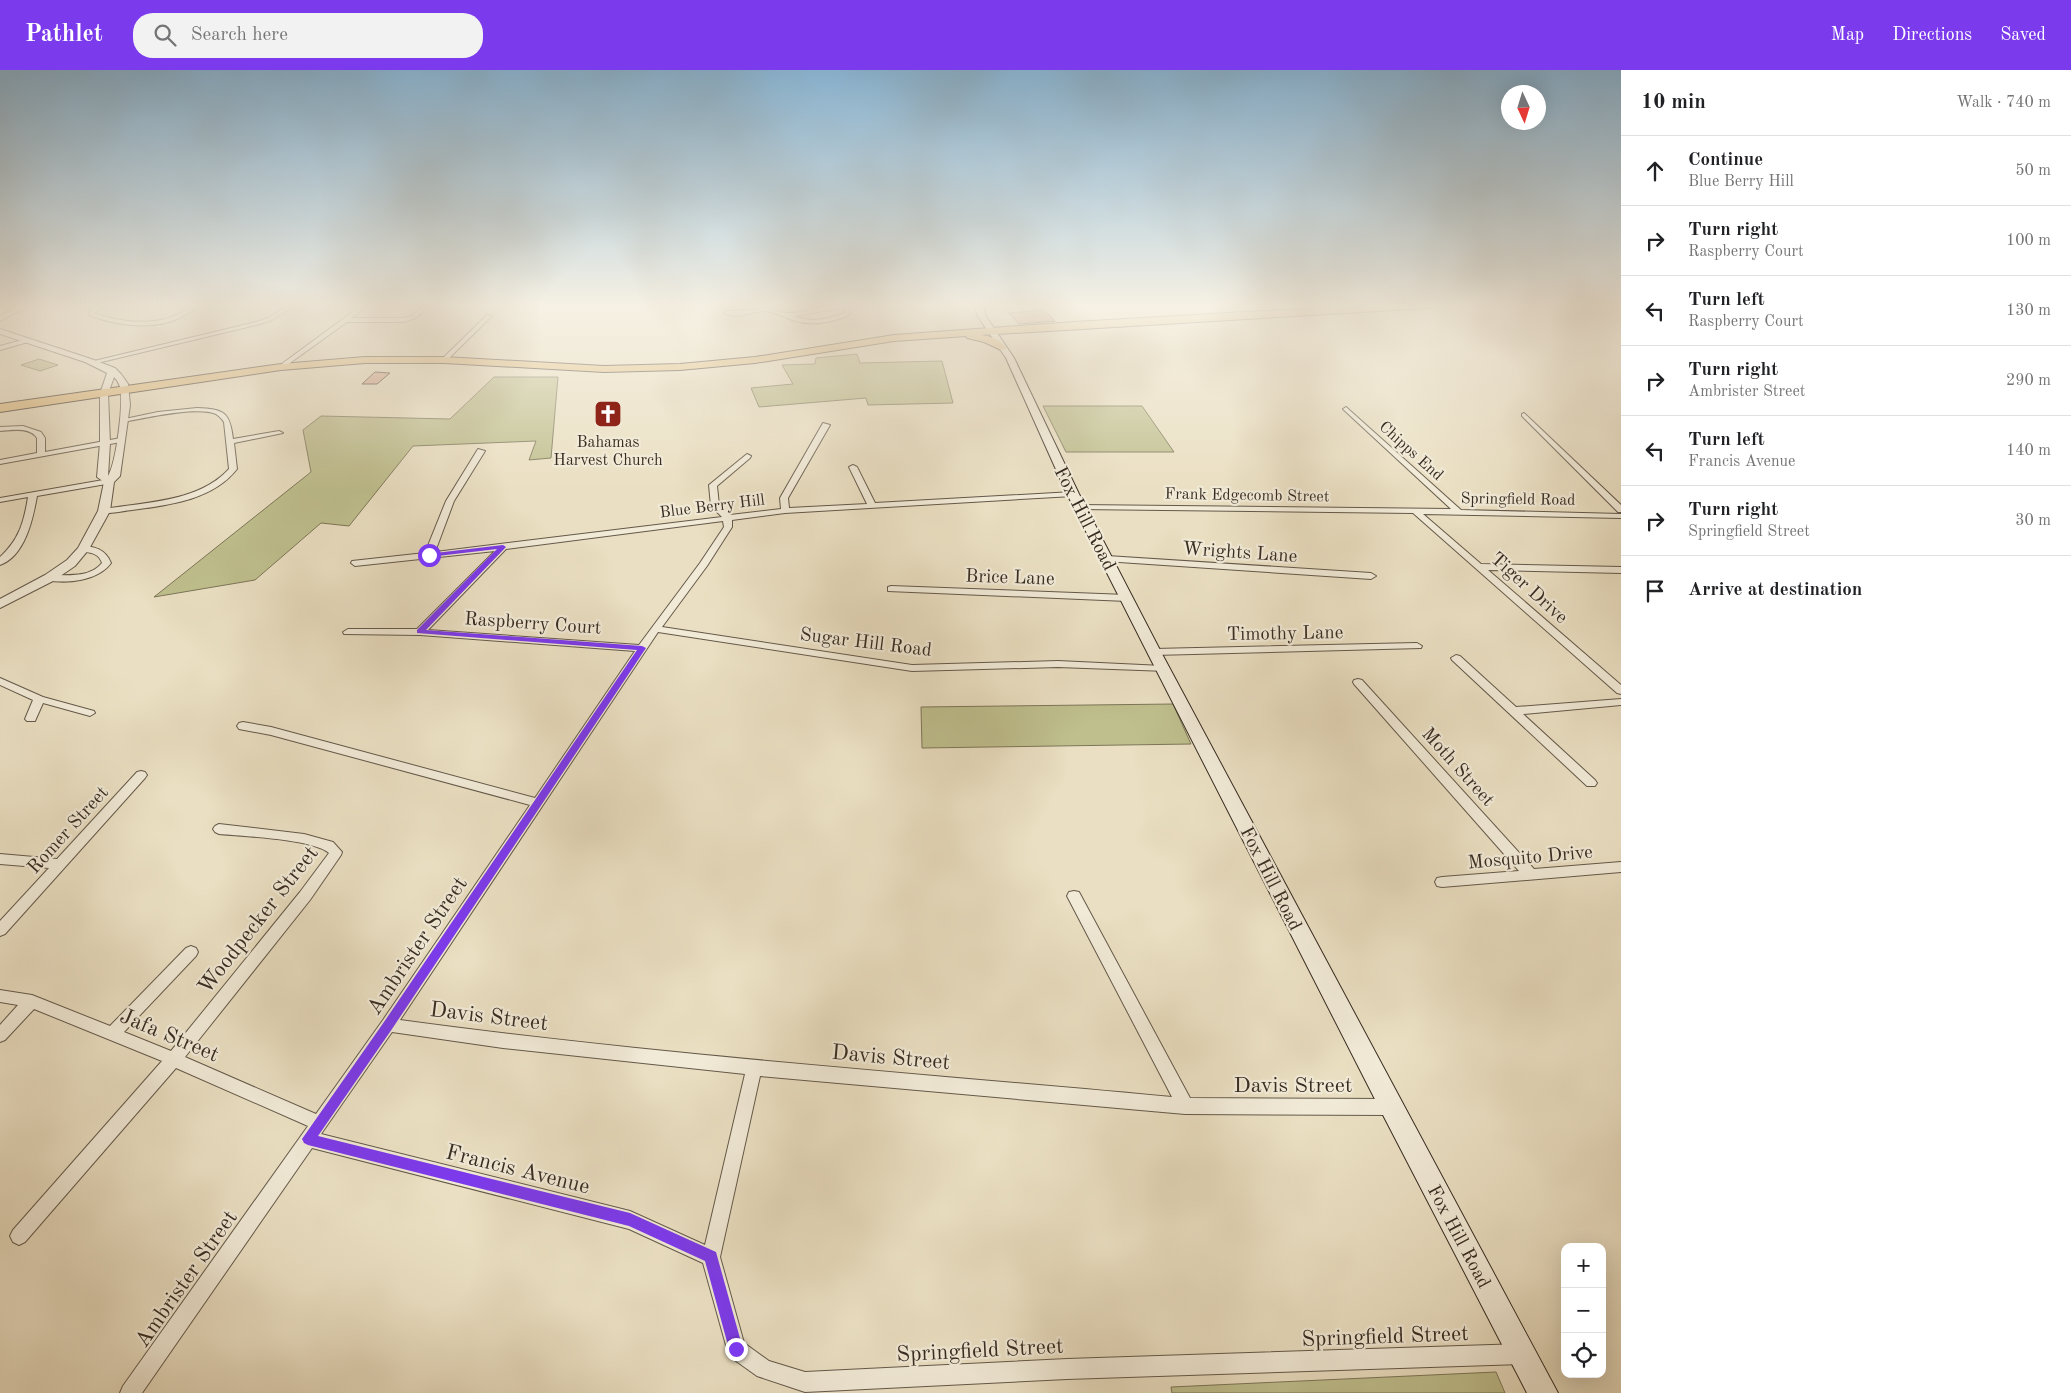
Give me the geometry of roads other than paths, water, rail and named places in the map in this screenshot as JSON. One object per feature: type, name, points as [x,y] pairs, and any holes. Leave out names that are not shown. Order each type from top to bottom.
[{"type":"highway","points":[[0,408],[297,367]]},
{"type":"highway","points":[[564,367],[604,369],[678,367]]},
{"type":"main road","name":"Fox Hill Road","points":[[1013,367],[1076,500],[1391,1108],[1524,1354],[1543,1393]]},
{"type":"street","points":[[0,500],[109,481],[115,476],[124,420],[125,390],[124,382],[112,370],[105,367]]},
{"type":"street","points":[[109,481],[102,477],[105,443],[104,394],[112,370]]},
{"type":"street","name":"Chipps End","points":[[1346,409],[1459,512]]},
{"type":"street","points":[[104,511],[183,498],[217,485],[225,480],[233,469],[228,422],[225,417],[217,412],[191,411],[124,420]]},
{"type":"street","points":[[1524,416],[1621,510]]},
{"type":"street","points":[[785,511],[784,498],[826,425]]},
{"type":"street","points":[[0,429],[14,428],[38,433],[41,437],[41,454]]},
{"type":"street","points":[[230,442],[279,433]]},
{"type":"street","points":[[0,462],[121,440]]},
{"type":"street","points":[[429,555],[450,501],[481,450]]},
{"type":"street","points":[[727,517],[715,506],[713,484],[724,474],[738,466],[747,456]]},
{"type":"street","points":[[854,466],[872,505]]},
{"type":"street","points":[[0,604],[49,578],[71,563],[83,549],[104,511],[109,481]]},
{"type":"street","points":[[0,562],[22,540],[29,520],[33,494]]},
{"type":"street","name":"Blue Berry Hill","points":[[356,563],[503,547],[785,511],[872,505],[1076,500]]},
{"type":"street","name":"Frank Edgecomb Street","points":[[1076,500],[1415,511]]},
{"type":"street","name":"Springfield Road","points":[[1415,511],[1621,516]]},
{"type":"street","name":"Tiger Drive","points":[[1415,511],[1616,683],[1621,691]]},
{"type":"street","name":"Ambrister Street","points":[[130,1393],[388,1025],[655,629],[704,564],[728,527],[727,517]]},
{"type":"street","name":"Raspberry Court","points":[[420,632],[503,547]]},
{"type":"street","points":[[49,578],[82,576],[96,573],[104,568],[107,562],[105,556],[96,549],[83,549]]},
{"type":"street","name":"Wrights Lane","points":[[1107,559],[1371,576]]},
{"type":"street","points":[[1481,567],[1621,570]]},
{"type":"street","name":"Brice Lane","points":[[891,589],[1127,598]]},
{"type":"street","name":"Sugar Hill Road","points":[[655,629],[912,668],[1159,660]]},
{"type":"street","points":[[348,632],[420,632]]},
{"type":"street","name":"Raspberry Court","points":[[420,632],[642,648]]},
{"type":"street","name":"Timothy Lane","points":[[1159,660],[1416,646]]},
{"type":"street","points":[[1456,658],[1591,783]]},
{"type":"street","points":[[0,681],[39,699],[90,713]]},
{"type":"street","name":"Moth Street","points":[[1358,682],[1531,875]]},
{"type":"street","points":[[31,719],[39,699]]},
{"type":"street","points":[[1514,711],[1621,702]]},
{"type":"street","points":[[243,726],[271,731],[538,803]]},
{"type":"street","name":"Romer Street","points":[[0,930],[141,776]]},
{"type":"street","name":"Woodpecker Street","points":[[174,1059],[305,896],[336,852],[328,845],[304,839],[219,829]]},
{"type":"street","points":[[0,859],[60,864]]},
{"type":"street","name":"Mosquito Drive","points":[[1442,882],[1621,867]]},
{"type":"street","points":[[1074,896],[1185,1106]]},
{"type":"street","points":[[112,1034],[191,952]]},
{"type":"street","name":"Jafa Street","points":[[0,996],[32,1001],[174,1059],[319,1123]]},
{"type":"street","points":[[0,1035],[32,1001]]},
{"type":"street","name":"Davis Street","points":[[388,1025],[503,1041],[754,1068],[1185,1106],[1391,1108]]},
{"type":"street","points":[[19,1236],[174,1059]]},
{"type":"street","name":"Springfield Street","points":[[754,1068],[711,1257],[736,1349],[764,1369],[805,1382],[1067,1369],[1524,1354]]},
{"type":"street","name":"Francis Avenue","points":[[308,1139],[630,1220],[711,1257]]},
{"type":"place","name":"Bahamas Harvest Church","points":[[608,414]]}]
